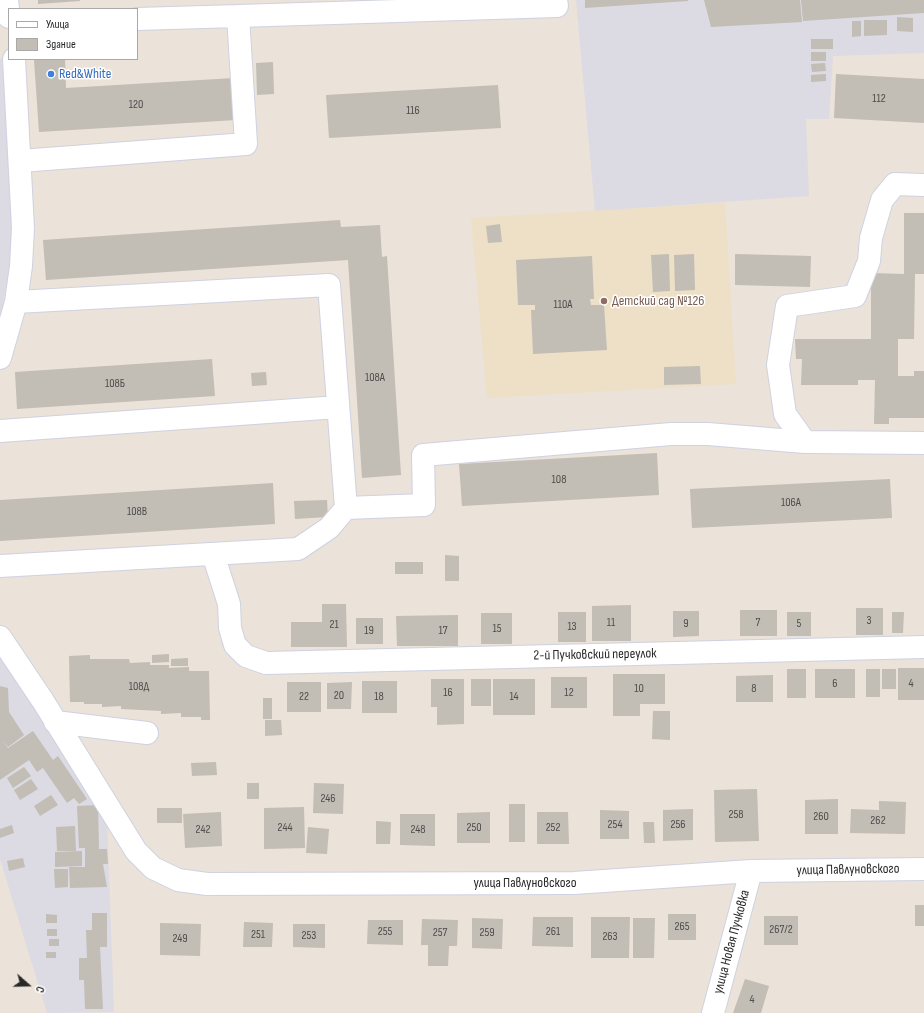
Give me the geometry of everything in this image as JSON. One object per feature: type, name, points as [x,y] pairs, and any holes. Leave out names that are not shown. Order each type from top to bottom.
[{"type":"street","points":[[6,0],[8,11]]},
{"type":"street","points":[[138,19],[238,16],[313,6],[557,6],[556,0]]},
{"type":"street","points":[[20,161],[246,144],[238,16]]},
{"type":"street","points":[[0,358],[16,302],[21,266],[23,228],[14,60]]},
{"type":"street","points":[[806,442],[785,414],[778,365],[787,306],[855,296],[869,261],[871,238],[882,200],[895,184],[924,185]]},
{"type":"street","points":[[0,566],[298,549],[329,528],[346,508],[329,285],[16,302]]},
{"type":"street","points":[[0,431],[338,407]]},
{"type":"street","points":[[346,508],[424,505],[423,455],[671,434],[708,434],[806,442],[924,443]]},
{"type":"street","name":"2-й Пучковский переулок","points":[[213,554],[229,604],[230,628],[235,645],[246,656],[266,663],[924,647]]},
{"type":"street","name":"улица Павлуновского","points":[[0,637],[136,850],[153,868],[178,880],[207,884],[574,883],[751,871],[924,869]]},
{"type":"street","points":[[55,722],[147,733]]},
{"type":"street","name":"улица Новая Пучковка","points":[[713,1013],[751,871]]},
{"type":"shaded area","points":[[576,0],[924,0],[924,53],[833,56],[829,119],[806,119],[809,196],[595,211]]},
{"type":"shaded area","points":[[0,59],[5,59],[15,234],[0,322]]},
{"type":"shaded area","name":"Детский сад №126","points":[[725,203],[736,384],[487,398],[471,218]]},
{"type":"shaded area","points":[[0,648],[107,818],[114,1012],[47,1013],[0,859]]},
{"type":"building","points":[[38,0],[80,0],[80,1],[38,4]]},
{"type":"building","points":[[585,0],[688,0],[688,1],[585,8]]},
{"type":"building","points":[[704,0],[800,0],[802,22],[711,27]]},
{"type":"building","points":[[801,0],[924,0],[924,13],[803,21]]},
{"type":"building","points":[[897,17],[913,18],[913,32],[897,31]]},
{"type":"building","points":[[864,20],[887,20],[887,35],[864,36]]},
{"type":"building","points":[[852,21],[861,21],[861,36],[852,37]]},
{"type":"building","points":[[811,39],[833,39],[833,49],[811,49]]},
{"type":"building","points":[[811,52],[826,52],[826,61],[811,61]]},
{"type":"building","points":[[34,60],[65,60],[66,88],[234,78],[236,120],[39,132]]},
{"type":"building","points":[[273,62],[274,94],[257,95],[256,63]]},
{"type":"building","points":[[825,63],[826,71],[812,72],[811,64]]},
{"type":"building","points":[[826,74],[826,81],[811,82],[811,75]]},
{"type":"building","points":[[836,74],[924,79],[924,123],[834,118]]},
{"type":"building","points":[[498,85],[501,128],[329,138],[326,95]]},
{"type":"building","points":[[904,213],[924,213],[924,274],[915,274],[914,339],[898,339],[898,376],[914,376],[914,371],[924,371],[924,418],[889,418],[889,424],[874,424],[875,380],[858,380],[858,385],[801,385],[802,359],[796,359],[795,339],[871,339],[871,273],[904,274]]},
{"type":"building","points":[[340,220],[341,227],[380,225],[382,257],[387,256],[401,475],[362,478],[348,260],[46,280],[43,240]]},
{"type":"building","points":[[500,224],[502,242],[488,243],[486,226]]},
{"type":"building","points":[[669,254],[670,291],[653,292],[651,255]]},
{"type":"building","points":[[694,254],[695,290],[675,291],[674,255]]},
{"type":"building","points":[[735,254],[811,256],[810,287],[735,285]]},
{"type":"building","points":[[592,256],[594,299],[590,299],[591,305],[604,305],[607,350],[533,354],[531,310],[535,310],[535,305],[518,305],[516,260]]},
{"type":"building","points":[[212,359],[215,396],[17,409],[15,372]]},
{"type":"building","points":[[700,366],[701,384],[664,385],[664,367]]},
{"type":"building","points":[[266,372],[267,385],[252,386],[251,373]]},
{"type":"building","points":[[657,453],[659,495],[462,506],[459,464]]},
{"type":"building","points":[[890,479],[892,518],[692,528],[690,489]]},
{"type":"building","points":[[273,483],[275,524],[0,541],[0,500]]},
{"type":"building","points":[[327,500],[328,517],[295,519],[294,501]]},
{"type":"building","points":[[445,555],[459,556],[459,581],[445,581]]},
{"type":"building","points":[[395,562],[423,562],[423,574],[395,574]]},
{"type":"building","points":[[322,604],[346,604],[347,647],[291,647],[291,622],[322,622]]},
{"type":"building","points":[[631,605],[631,641],[592,641],[592,606]]},
{"type":"building","points":[[856,608],[883,608],[883,635],[856,635]]},
{"type":"building","points":[[740,610],[777,610],[777,636],[740,636]]},
{"type":"building","points":[[673,611],[699,611],[699,636],[673,637]]},
{"type":"building","points":[[558,612],[586,612],[586,642],[558,642]]},
{"type":"building","points":[[787,612],[811,612],[811,636],[787,636]]},
{"type":"building","points":[[892,612],[904,612],[903,633],[892,633]]},
{"type":"building","points":[[481,613],[512,613],[512,644],[481,644]]},
{"type":"building","points":[[458,615],[458,646],[397,646],[396,616]]},
{"type":"building","points":[[356,618],[383,618],[383,644],[356,644]]},
{"type":"building","points":[[169,654],[169,662],[152,663],[152,655]]},
{"type":"building","points":[[90,655],[90,659],[129,659],[130,663],[150,662],[150,665],[169,665],[169,668],[189,667],[189,671],[209,671],[210,720],[201,720],[201,717],[181,717],[181,713],[161,714],[161,711],[121,709],[121,706],[102,707],[102,704],[70,702],[69,656]]},
{"type":"building","points":[[188,658],[188,666],[171,666],[171,659]]},
{"type":"building","points":[[898,668],[924,668],[924,700],[898,700]]},
{"type":"building","points":[[787,669],[806,669],[806,698],[787,698]]},
{"type":"building","points":[[815,669],[855,669],[855,698],[815,698]]},
{"type":"building","points":[[866,669],[880,669],[880,697],[866,697]]},
{"type":"building","points":[[882,669],[896,669],[896,689],[882,689]]},
{"type":"building","points":[[613,674],[665,674],[665,704],[640,704],[640,716],[613,716]]},
{"type":"building","points":[[773,675],[773,702],[736,702],[736,676]]},
{"type":"building","points":[[551,677],[587,677],[587,708],[551,708]]},
{"type":"building","points":[[431,679],[464,679],[464,724],[437,725],[437,707],[431,707]]},
{"type":"building","points":[[471,679],[491,679],[491,706],[471,706]]},
{"type":"building","points":[[493,679],[535,679],[535,715],[493,715]]},
{"type":"building","points":[[362,681],[397,681],[397,713],[362,713]]},
{"type":"building","points":[[287,682],[321,682],[321,712],[287,712]]},
{"type":"building","points":[[352,682],[351,709],[327,709],[327,683]]},
{"type":"building","points":[[0,686],[8,688],[9,712],[24,735],[8,747],[2,740],[8,748],[33,731],[53,760],[58,756],[87,799],[79,804],[74,798],[67,803],[43,768],[37,772],[29,760],[0,780]]},
{"type":"building","points":[[263,698],[272,698],[272,719],[263,719]]},
{"type":"building","points":[[653,711],[670,711],[670,740],[652,739]]},
{"type":"building","points":[[265,720],[281,720],[282,735],[265,736]]},
{"type":"building","points":[[216,762],[217,775],[192,776],[191,763]]},
{"type":"building","points":[[24,767],[31,776],[13,788],[7,778]]},
{"type":"building","points":[[31,779],[38,789],[20,800],[14,790]]},
{"type":"building","points":[[247,783],[259,783],[259,799],[247,799]]},
{"type":"building","points":[[314,783],[344,784],[343,814],[313,813]]},
{"type":"building","points":[[757,789],[759,841],[715,842],[714,790]]},
{"type":"building","points":[[51,795],[58,805],[40,816],[34,806]]},
{"type":"building","points":[[838,799],[838,834],[805,834],[805,800]]},
{"type":"building","points":[[879,801],[906,802],[905,834],[850,833],[851,809],[879,810]]},
{"type":"building","points":[[509,804],[525,804],[525,842],[509,842]]},
{"type":"building","points":[[98,805],[99,849],[107,849],[108,864],[103,864],[107,887],[70,888],[69,867],[85,867],[85,848],[79,848],[77,806]]},
{"type":"building","points":[[304,807],[305,848],[264,849],[264,808]]},
{"type":"building","points":[[157,808],[182,808],[182,823],[157,823]]},
{"type":"building","points":[[693,809],[693,840],[663,841],[663,810]]},
{"type":"building","points":[[600,810],[629,811],[629,839],[600,839]]},
{"type":"building","points":[[221,812],[222,846],[185,848],[183,814]]},
{"type":"building","points":[[490,812],[490,843],[457,843],[457,813]]},
{"type":"building","points":[[537,812],[568,812],[569,844],[537,844]]},
{"type":"building","points":[[400,814],[435,814],[435,846],[400,845]]},
{"type":"building","points":[[376,821],[391,822],[390,844],[376,844]]},
{"type":"building","points":[[643,822],[654,822],[655,843],[644,843]]},
{"type":"building","points":[[12,825],[14,833],[0,838],[0,829]]},
{"type":"building","points":[[75,826],[76,851],[57,851],[56,827]]},
{"type":"building","points":[[308,827],[329,829],[327,854],[306,853]]},
{"type":"building","points":[[82,851],[82,866],[55,867],[55,852]]},
{"type":"building","points":[[23,858],[25,867],[9,871],[7,861]]},
{"type":"building","points":[[54,869],[68,869],[68,887],[55,888]]},
{"type":"building","points":[[915,905],[924,905],[924,926],[915,926]]},
{"type":"building","points":[[92,913],[107,913],[107,947],[100,947],[103,1009],[85,1009],[84,980],[79,980],[79,958],[87,958],[86,930],[92,930]]},
{"type":"building","points":[[46,914],[57,915],[57,923],[46,923]]},
{"type":"building","points":[[668,914],[696,914],[696,940],[668,940]]},
{"type":"building","points":[[764,916],[798,916],[798,945],[764,945]]},
{"type":"building","points":[[533,917],[573,917],[573,947],[532,946]]},
{"type":"building","points":[[591,917],[630,917],[629,958],[591,958]]},
{"type":"building","points":[[472,918],[503,919],[502,949],[472,948]]},
{"type":"building","points":[[633,918],[655,918],[654,958],[633,958]]},
{"type":"building","points":[[422,919],[458,920],[457,946],[449,946],[448,966],[428,966],[428,945],[421,945]]},
{"type":"building","points":[[368,920],[403,920],[403,945],[367,944]]},
{"type":"building","points":[[244,922],[273,923],[272,947],[243,947]]},
{"type":"building","points":[[160,923],[201,924],[200,956],[160,955]]},
{"type":"building","points":[[293,924],[325,924],[325,948],[293,947]]},
{"type":"building","points":[[47,929],[57,929],[57,936],[47,936]]},
{"type":"building","points":[[49,939],[59,939],[59,946],[49,946]]},
{"type":"building","points":[[46,952],[56,952],[56,958],[46,958]]},
{"type":"building","points":[[745,979],[769,986],[761,1013],[733,1013]]},
{"type":"place","name":"Red&White","points":[[51,74]]},
{"type":"place","name":"Детский сад №126","points":[[604,301]]}]
